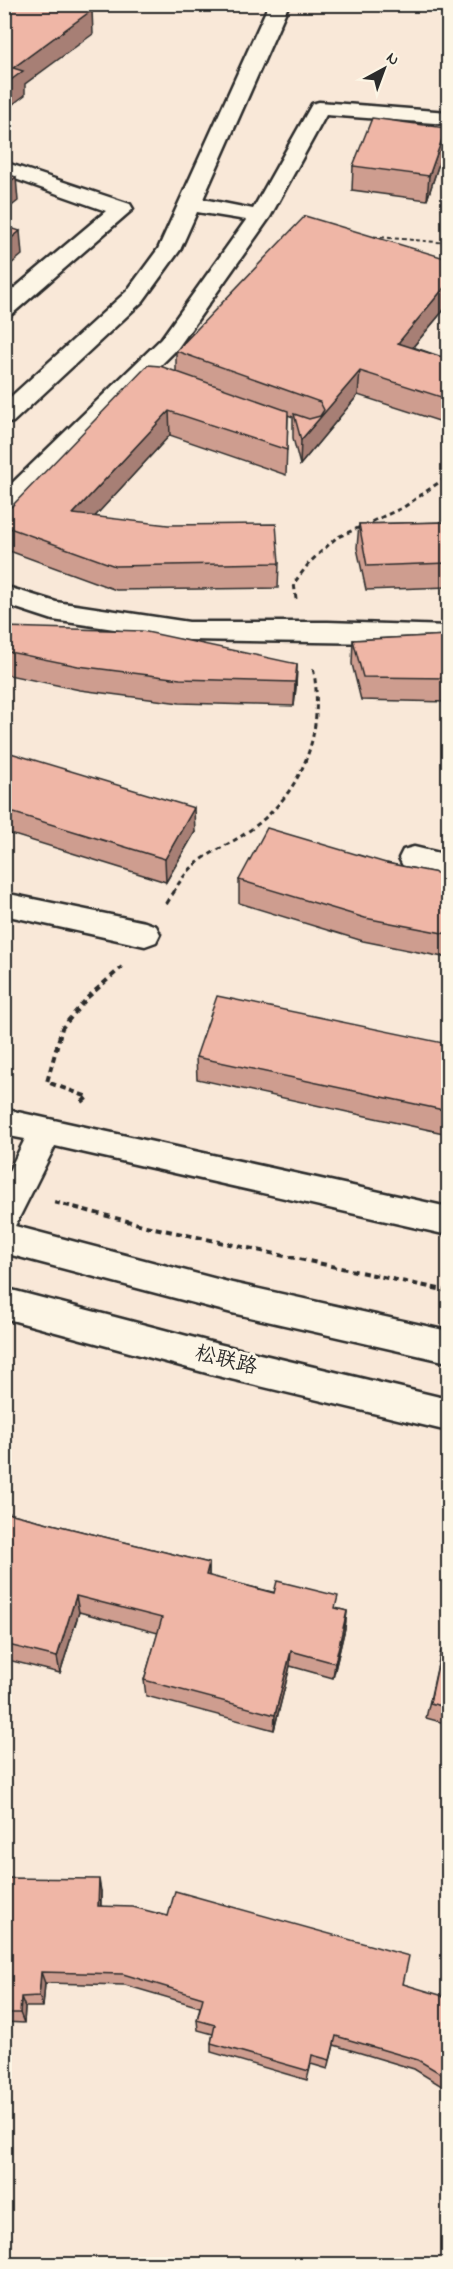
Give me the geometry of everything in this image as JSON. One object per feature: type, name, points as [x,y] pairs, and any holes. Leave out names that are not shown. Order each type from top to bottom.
[{"type":"street","points":[[4,417],[135,296],[169,250],[279,4]]},
{"type":"street","points":[[4,506],[151,377],[169,344],[260,217],[320,108],[448,118]]},
{"type":"street","points":[[4,168],[122,209],[4,309]]},
{"type":"street","points":[[190,204],[233,210],[260,217]]},
{"type":"street","points":[[4,595],[52,611],[189,631],[448,635]]},
{"type":"street","points":[[414,858],[448,866]]},
{"type":"street","points":[[4,904],[145,934]]},
{"type":"street","points":[[4,1122],[448,1221]]},
{"type":"street","points":[[10,1204],[46,1130]]},
{"type":"street","points":[[4,1238],[232,1298],[448,1347]]},
{"type":"street","name":"松联路","points":[[4,1303],[214,1359],[448,1415]]},
{"type":"path","points":[[359,235],[448,243]]},
{"type":"path","points":[[46,1130],[88,1097],[47,1082],[62,1028],[88,998],[120,970],[188,869],[214,851],[246,834],[272,812],[300,775],[316,738],[319,704],[314,670],[299,631],[294,583],[310,562],[336,538],[404,507],[448,476]]},
{"type":"path","points":[[10,1204],[150,1227],[448,1291]]},
{"type":"building","points":[[4,4],[77,4],[92,10],[13,68],[23,71],[4,85]]},
{"type":"building","points":[[372,118],[446,128],[429,176],[353,166]]},
{"type":"building","points":[[4,173],[16,177],[4,186]]},
{"type":"building","points":[[305,216],[448,259],[448,283],[398,343],[448,359],[448,393],[444,398],[360,371],[301,440],[294,414],[309,419],[320,416],[324,410],[320,402],[176,351]]},
{"type":"building","points":[[4,226],[20,231],[4,244]]},
{"type":"building","points":[[148,365],[160,366],[288,411],[287,450],[169,411],[73,514],[168,525],[276,524],[279,563],[115,566],[4,526],[4,506],[11,507]]},
{"type":"building","points":[[448,522],[448,563],[367,566],[359,524]]},
{"type":"building","points":[[4,627],[142,631],[297,664],[295,682],[180,679],[78,666],[4,651]]},
{"type":"building","points":[[448,635],[448,678],[363,677],[353,640]]},
{"type":"building","points":[[4,751],[194,808],[165,859],[4,810]]},
{"type":"building","points":[[267,828],[386,863],[448,875],[448,934],[365,918],[239,880]]},
{"type":"building","points":[[217,996],[448,1044],[448,1111],[196,1057]]},
{"type":"building","points":[[4,1512],[209,1563],[206,1575],[274,1593],[277,1581],[338,1596],[335,1608],[347,1611],[335,1663],[291,1651],[275,1715],[144,1680],[162,1618],[76,1596],[57,1657],[4,1644]]},
{"type":"building","points":[[441,1651],[448,1653],[448,1708],[430,1703]]},
{"type":"building","points":[[4,1878],[99,1879],[98,1906],[133,1907],[168,1916],[175,1891],[409,1956],[403,1984],[440,1995],[448,2000],[448,2078],[418,2060],[336,2036],[330,2060],[312,2055],[309,2071],[211,2043],[215,2025],[197,2020],[203,1998],[123,1974],[41,1972],[39,1996],[21,1997],[20,2013],[4,2013]]}]
